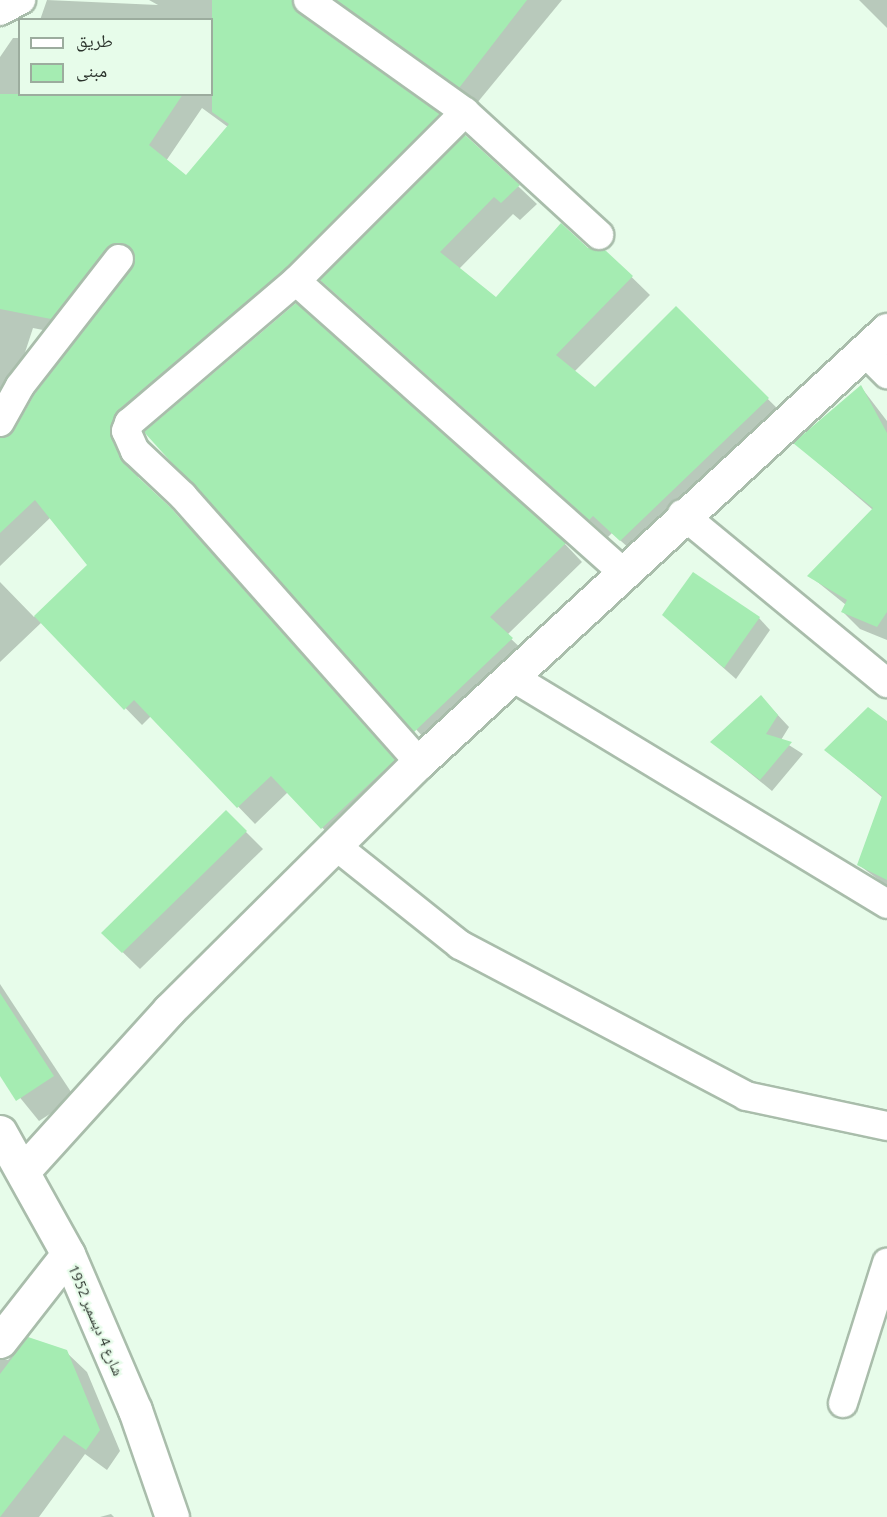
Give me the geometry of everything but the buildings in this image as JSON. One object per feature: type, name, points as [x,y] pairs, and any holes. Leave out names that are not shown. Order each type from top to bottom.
[{"type":"street","points":[[0,11],[21,0]]},
{"type":"street","points":[[309,0],[465,112],[599,235]]},
{"type":"street","points":[[419,762],[126,435],[129,423],[296,282],[465,112]]},
{"type":"street","points":[[0,422],[20,386],[119,259]]},
{"type":"street","points":[[296,282],[622,571]]},
{"type":"street","points":[[24,1170],[169,1010],[419,762],[514,678],[682,514],[875,340],[887,374]]},
{"type":"street","points":[[682,514],[887,683]]},
{"type":"street","points":[[514,678],[887,904]]},
{"type":"street","points":[[336,846],[460,945],[746,1096],[887,1126]]},
{"type":"street","name":"شارع 4 ديسمبر 1952","points":[[0,1132],[24,1170],[68,1254],[135,1410],[172,1517]]},
{"type":"street","points":[[0,1341],[68,1254]]},
{"type":"street","points":[[843,1403],[887,1263]]}]
